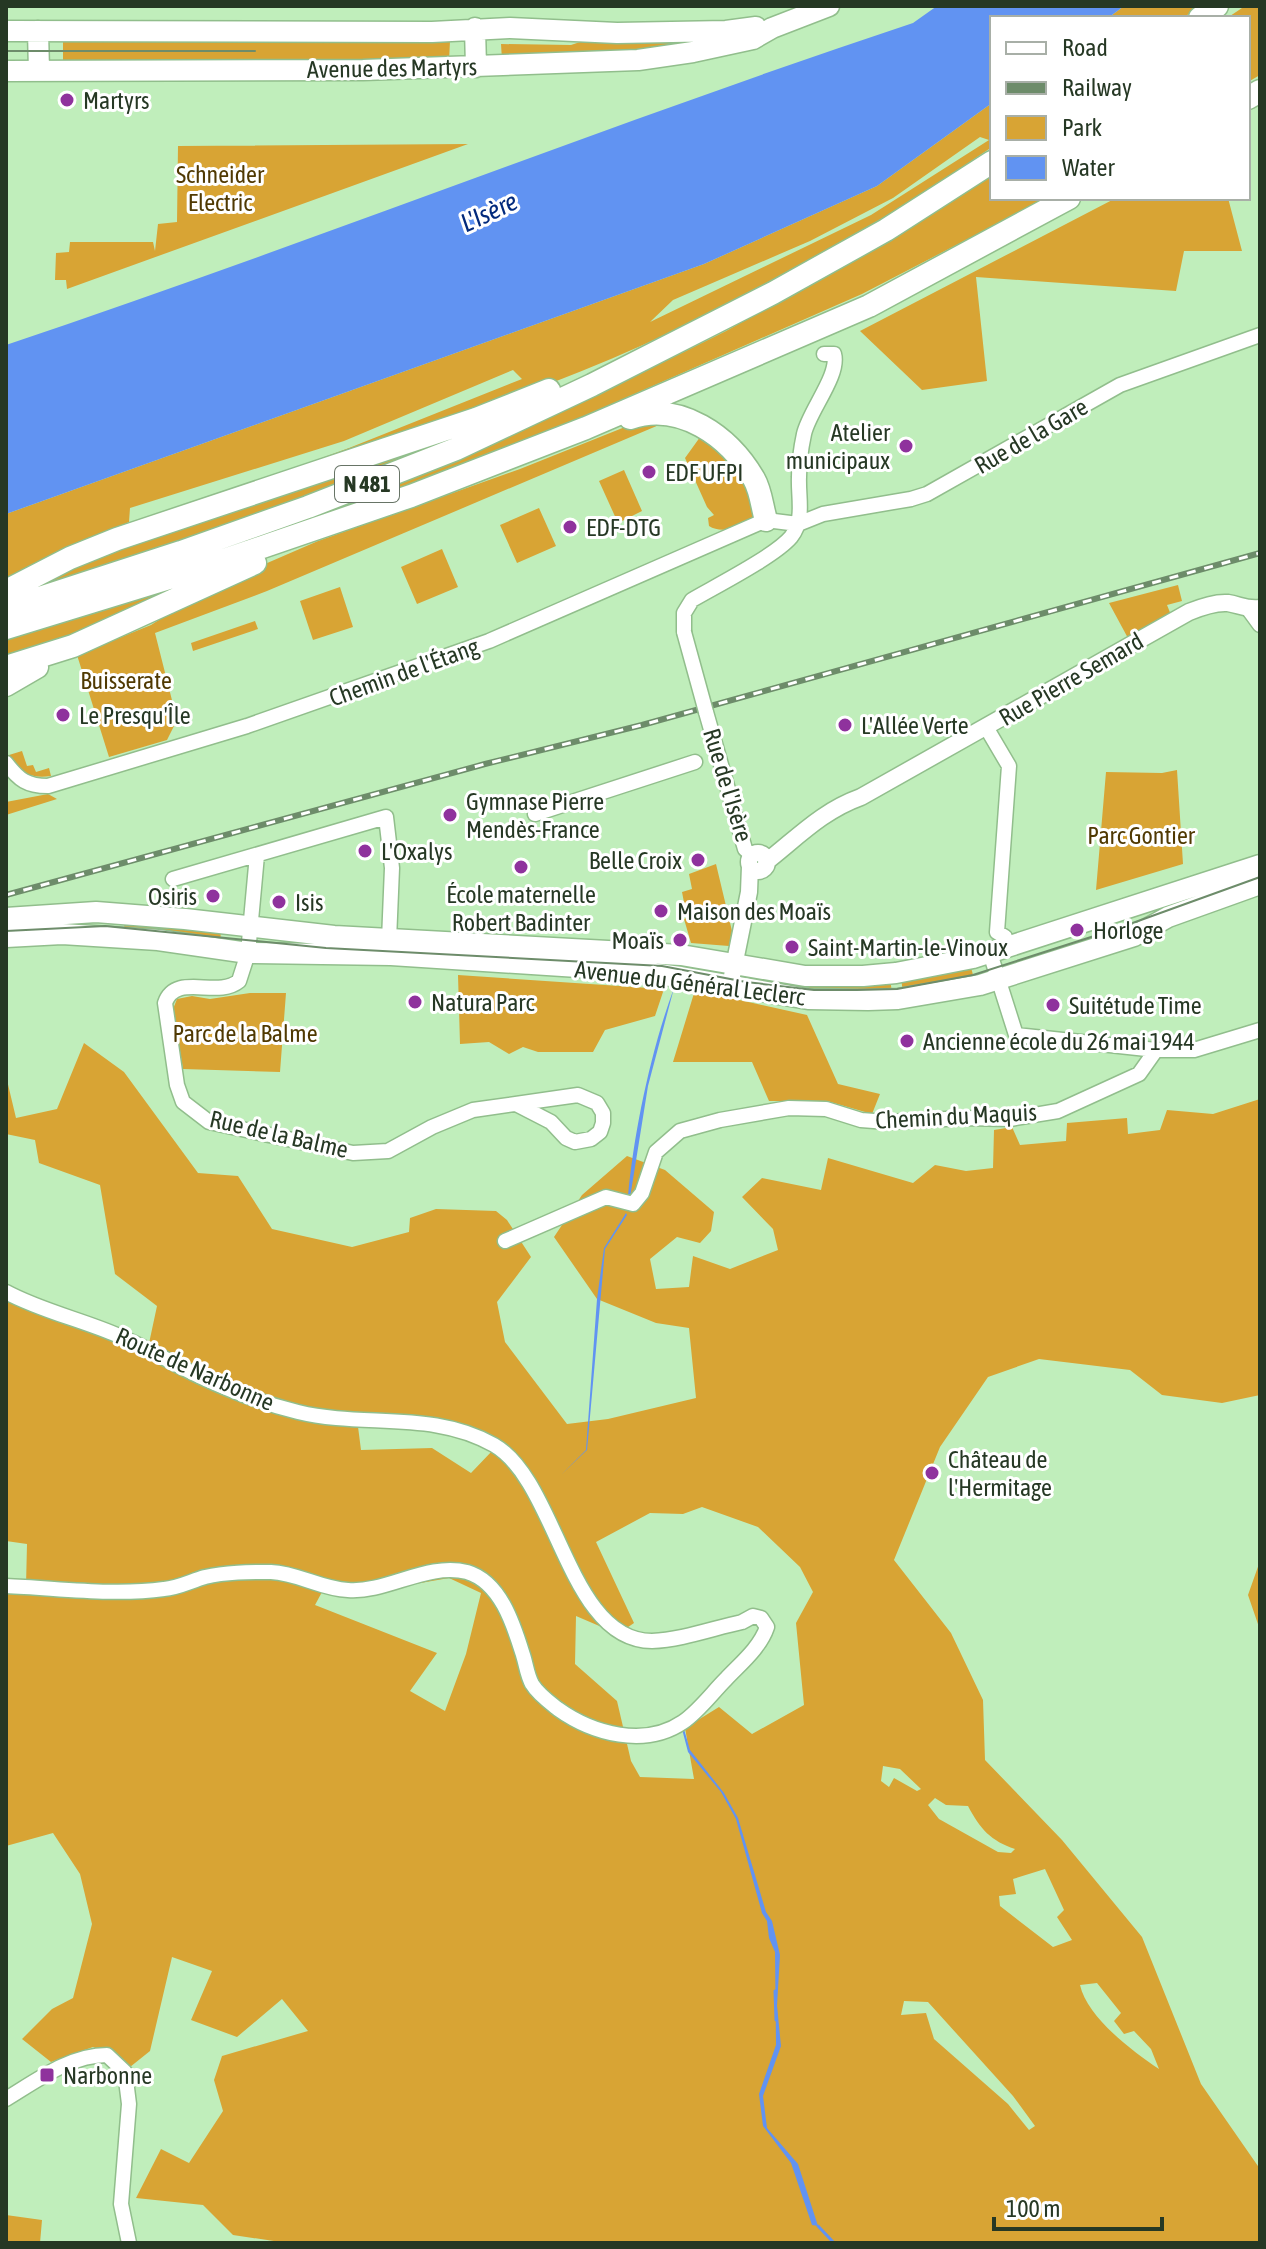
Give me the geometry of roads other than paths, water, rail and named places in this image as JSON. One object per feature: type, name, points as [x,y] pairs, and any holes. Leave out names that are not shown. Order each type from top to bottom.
[{"type":"highway","name":"N 481","points":[[6,609],[308,507],[456,449],[592,385],[773,293],[886,230],[990,163]]},
{"type":"highway","name":"N 481","points":[[6,628],[192,571],[411,496],[586,428],[869,306],[1065,200]]},
{"type":"highway","points":[[6,591],[70,558],[117,539],[476,419],[713,322]]},
{"type":"highway","points":[[586,428],[657,413],[695,421],[718,437],[747,470],[757,486],[766,520]]},
{"type":"highway","points":[[6,685],[73,646],[299,544],[413,502],[500,462]]},
{"type":"highway","points":[[6,667],[73,646]]},
{"type":"main road","name":"Avenue des Martyrs","points":[[6,71],[476,67],[638,60],[753,39],[772,28],[829,6]]},
{"type":"main road","name":"Avenue des Martyrs","points":[[6,31],[454,32],[475,28],[617,33],[772,28]]},
{"type":"main road","points":[[475,28],[476,67]]},
{"type":"main road","points":[[38,31],[39,71]]},
{"type":"main road","name":"Avenue du Général Leclerc","points":[[6,918],[96,912],[389,940],[681,955],[805,976],[863,976],[896,973],[990,953],[1260,865]]},
{"type":"main road","name":"Avenue du Général Leclerc","points":[[6,937],[62,934],[158,940],[248,953],[391,955],[624,970],[808,999],[898,999],[997,980],[1134,936],[1168,917],[1260,884]]},
{"type":"street","name":"Rue de la Gare","points":[[798,524],[823,514],[927,494],[1120,385],[1260,335]]},
{"type":"street","points":[[766,520],[798,524],[802,439],[836,359],[834,354],[824,354]]},
{"type":"street","name":"Chemin de l'Étang","points":[[6,763],[19,779],[31,786],[48,786],[247,726],[504,636],[766,520]]},
{"type":"street","name":"Rue de l'Isère","points":[[730,986],[758,861],[745,849],[684,632],[684,613],[692,600],[782,546],[798,524]]},
{"type":"street","name":"Rue Pierre Semard","points":[[758,861],[837,807],[861,797],[1189,612],[1208,605],[1227,603],[1254,609],[1260,625]]},
{"type":"street","points":[[986,727],[1009,766],[997,932],[1005,937]]},
{"type":"street","points":[[535,814],[695,762]]},
{"type":"street","points":[[173,879],[386,817],[392,868],[389,940]]},
{"type":"street","name":"Rue de la Balme","points":[[257,855],[248,953],[243,974],[233,986],[222,989],[183,987],[168,994],[165,1003],[177,1085],[183,1102],[209,1122],[353,1153],[388,1151],[432,1127],[473,1110],[578,1095],[597,1103],[603,1113],[603,1123],[600,1132],[591,1139],[575,1142],[566,1138],[551,1122],[516,1104]]},
{"type":"street","points":[[990,953],[1016,1035],[1156,1050],[1194,1050],[1260,1030]]},
{"type":"street","name":"Chemin du Maquis","points":[[505,1241],[606,1197],[633,1204],[642,1193],[656,1152],[680,1131],[720,1120],[789,1108],[826,1109],[861,1120],[887,1122],[1010,1119],[1058,1111],[1139,1074],[1156,1050]]},
{"type":"street","name":"Route de Narbonne","points":[[6,1292],[118,1335],[199,1376],[274,1405],[301,1413],[419,1421],[474,1435],[496,1446],[527,1480],[590,1604],[620,1630],[636,1638],[653,1641],[742,1622],[753,1616],[765,1622],[767,1627],[757,1646],[679,1724],[657,1734],[617,1736],[587,1725],[543,1697],[531,1682],[510,1617],[498,1597],[483,1581],[468,1572],[419,1575],[382,1586],[349,1591],[275,1572],[237,1572],[166,1589],[142,1591],[6,1586]]},
{"type":"street","points":[[6,2099],[59,2068],[93,2055],[107,2055],[125,2072],[129,2104],[121,2204],[129,2243]]},
{"type":"water","name":"L'Isère","points":[[937,6],[1124,6],[1111,16],[990,16],[990,104],[877,186],[704,264],[6,514],[6,345],[913,23]]},
{"type":"water","points":[[674,988],[648,1086],[630,1198],[639,1118],[658,1038]]},
{"type":"water","points":[[626,1213],[605,1249],[587,1450],[562,1474],[586,1450],[597,1299],[604,1248]]},
{"type":"water","points":[[682,1729],[690,1750],[724,1793],[738,1818],[766,1912],[772,1921],[780,1955],[777,2006],[781,2046],[763,2096],[767,2128],[798,2164],[818,2226],[812,2225],[791,2163],[763,2126],[759,2094],[776,2045],[775,1952],[767,1921],[762,1913],[736,1819],[721,1792],[688,1752]]},
{"type":"waterway","points":[[775,1991],[776,2020]]},
{"type":"waterway","points":[[818,2226],[834,2243]]},
{"type":"tram line","points":[[6,51],[255,51]]},
{"type":"tram line","points":[[6,931],[105,926],[326,948],[662,966],[746,982],[814,990],[897,989],[973,975],[1116,929],[1260,877]]},
{"type":"railway","points":[[6,895],[485,764],[642,725],[1260,553]]},
{"type":"place","name":"Martyrs","points":[[67,100]]},
{"type":"place","name":"Atelier municipaux","points":[[906,446]]},
{"type":"place","name":"EDF UFPI","points":[[649,472]]},
{"type":"place","name":"EDF-DTG","points":[[570,527]]},
{"type":"place","name":"Le Presqu'Île","points":[[63,715]]},
{"type":"place","name":"L'Allée Verte","points":[[845,725]]},
{"type":"place","name":"Gymnase Pierre Mendès-France","points":[[450,815]]},
{"type":"place","name":"L'Oxalys","points":[[365,851]]},
{"type":"place","name":"Belle Croix","points":[[698,860]]},
{"type":"place","name":"École maternelle Robert Badinter","points":[[521,867]]},
{"type":"place","name":"Osiris","points":[[213,896]]},
{"type":"place","name":"Isis","points":[[279,902]]},
{"type":"place","name":"Maison des Moaïs","points":[[661,911]]},
{"type":"place","name":"Horloge","points":[[1077,930]]},
{"type":"place","name":"Moaïs","points":[[680,940]]},
{"type":"place","name":"Saint-Martin-le-Vinoux","points":[[792,947]]},
{"type":"place","name":"Natura Parc","points":[[415,1002]]},
{"type":"place","name":"Suitétude Time","points":[[1053,1005]]},
{"type":"place","name":"Ancienne école du 26 mai 1944","points":[[907,1041]]},
{"type":"place","name":"Château de l'Hermitage","points":[[932,1473]]},
{"type":"place","name":"Narbonne","points":[[47,2075]]},
{"type":"park label","name":"Schneider Electric","points":[[220,188]]},
{"type":"park label","name":"Buisserate","points":[[126,680]]},
{"type":"park label","name":"Parc Gontier","points":[[1141,835]]},
{"type":"park label","name":"Parc de la Balme","points":[[245,1033]]}]
